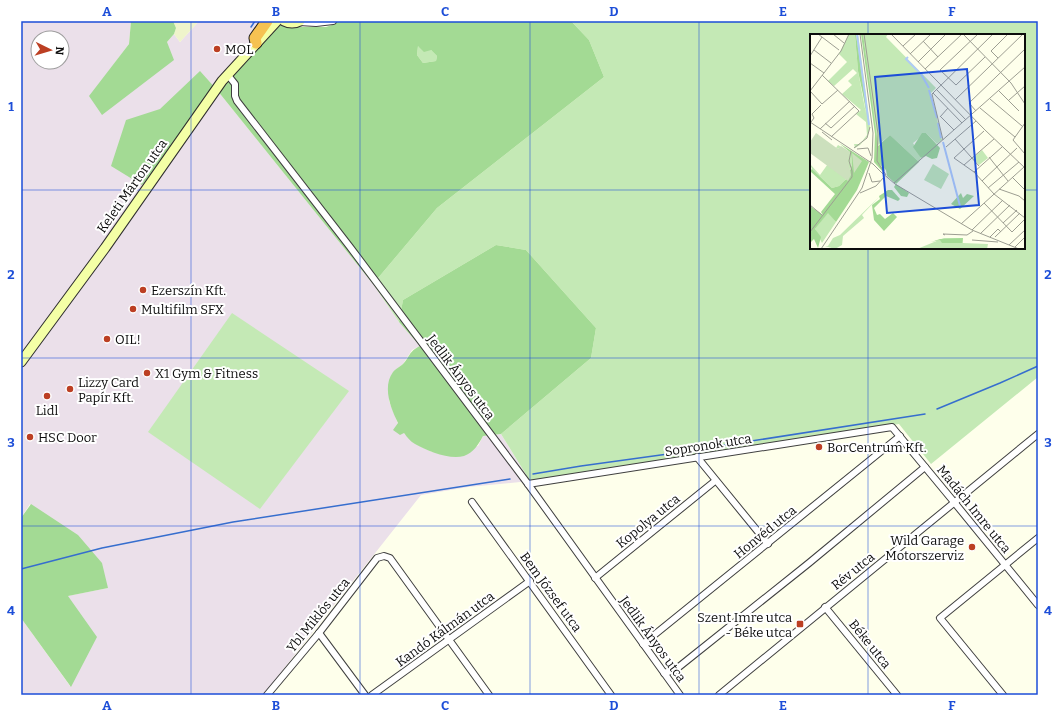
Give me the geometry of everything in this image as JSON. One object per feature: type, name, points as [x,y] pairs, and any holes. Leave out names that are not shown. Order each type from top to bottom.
[{"type":"highway","points":[[256,43],[255,38],[269,25]]},
{"type":"main road","points":[[269,25],[277,21]]},
{"type":"main road","points":[[269,25],[284,21],[289,23],[300,21]]},
{"type":"main road","name":"Keleti Márton utca","points":[[21,362],[227,74],[256,43]]},
{"type":"street","points":[[300,21],[333,21]]},
{"type":"street","name":"Jedlik Ányos utca","points":[[227,74],[235,84],[235,96],[237,101],[350,247],[528,484],[680,695]]},
{"type":"street","name":"Sopronok utca","points":[[528,484],[892,427]]},
{"type":"street","name":"Madách Imre utca","points":[[892,427],[1038,605]]},
{"type":"street","name":"Rév utca","points":[[719,695],[1038,434]]},
{"type":"street","name":"Honvéd utca","points":[[643,644],[900,436]]},
{"type":"street","points":[[697,457],[715,481],[768,544]]},
{"type":"street","points":[[664,673],[675,670],[809,563],[925,467]]},
{"type":"street","name":"Kopolya utca","points":[[595,578],[715,481]]},
{"type":"street","name":"Bem József utca","points":[[472,502],[611,695]]},
{"type":"street","points":[[1003,695],[940,618],[1038,538]]},
{"type":"street","name":"Ybl Miklós utca","points":[[267,695],[319,633],[377,558],[384,556],[390,558],[449,639]]},
{"type":"street","name":"Kandó Kálmán utca","points":[[372,695],[530,581]]},
{"type":"street","name":"Béke utca","points":[[826,608],[897,695]]},
{"type":"street","points":[[319,633],[365,695]]},
{"type":"street","points":[[449,639],[489,695]]},
{"type":"shaded area","points":[[21,21],[131,21],[129,44],[90,96],[167,42],[174,34],[180,42],[199,21],[276,21],[217,90],[373,284],[399,322],[420,346],[412,350],[403,364],[393,372],[389,401],[398,424],[404,433],[414,443],[432,452],[478,446],[483,436],[501,434],[530,481],[468,487],[421,495],[263,695],[21,695],[21,618],[70,686],[67,596],[108,588],[30,504],[21,518]]},
{"type":"green space","points":[[131,21],[173,21],[176,28],[174,34],[167,42],[174,60],[102,115],[89,96],[129,44]]},
{"type":"green space","points":[[173,21],[199,21],[180,42],[174,34],[176,28]]},
{"type":"green space","points":[[284,21],[290,27],[326,27],[338,21],[571,21],[589,40],[604,77],[437,208],[373,284],[217,90],[278,24]],"holes":[[[418,46],[424,52],[431,50],[437,56],[436,61],[423,63],[417,55]]]},
{"type":"green space","points":[[571,21],[1038,21],[1038,377],[931,464],[899,424],[530,481],[501,434],[591,358],[596,328],[526,250],[496,245],[403,300],[399,322],[373,284],[437,208],[604,77],[589,40]]},
{"type":"green space","points":[[418,46],[431,50],[437,56],[436,61],[423,63],[417,55]]},
{"type":"green space","points":[[200,71],[217,90],[142,185],[111,166],[126,120],[160,109]]},
{"type":"green space","points":[[496,245],[526,250],[596,328],[591,358],[501,434],[483,436],[475,448],[464,456],[445,456],[414,443],[404,433],[400,435],[393,430],[398,423],[390,405],[388,384],[394,371],[403,364],[411,352],[420,346],[399,322],[403,300]]},
{"type":"green space","points":[[232,313],[349,391],[260,509],[148,432]]},
{"type":"green space","points":[[31,504],[78,535],[102,563],[108,588],[68,596],[97,637],[71,687],[21,618],[21,518]]},
{"type":"waterway","points":[[251,27],[255,21]]},
{"type":"waterway","points":[[937,409],[1038,366]]},
{"type":"waterway","points":[[533,474],[925,414]]},
{"type":"waterway","points":[[21,569],[102,548],[233,522],[510,479]]},
{"type":"place","name":"MOL","points":[[217,49]]},
{"type":"place","name":"Ezerszín Kft.","points":[[143,290]]},
{"type":"place","name":"Multifilm SFX","points":[[133,309]]},
{"type":"place","name":"OIL!","points":[[107,339]]},
{"type":"place","name":"X1 Gym & Fitness","points":[[147,373]]},
{"type":"place","name":"Lizzy Card Papír Kft.","points":[[70,389]]},
{"type":"place","name":"Lidl","points":[[47,396]]},
{"type":"place","name":"HSC Door","points":[[30,437]]},
{"type":"place","name":"BorCentrum Kft.","points":[[819,447]]},
{"type":"place","name":"Wild Garage Motorszerviz","points":[[972,547]]},
{"type":"place","name":"Szent Imre utca - Béke utca","points":[[800,624]]}]
